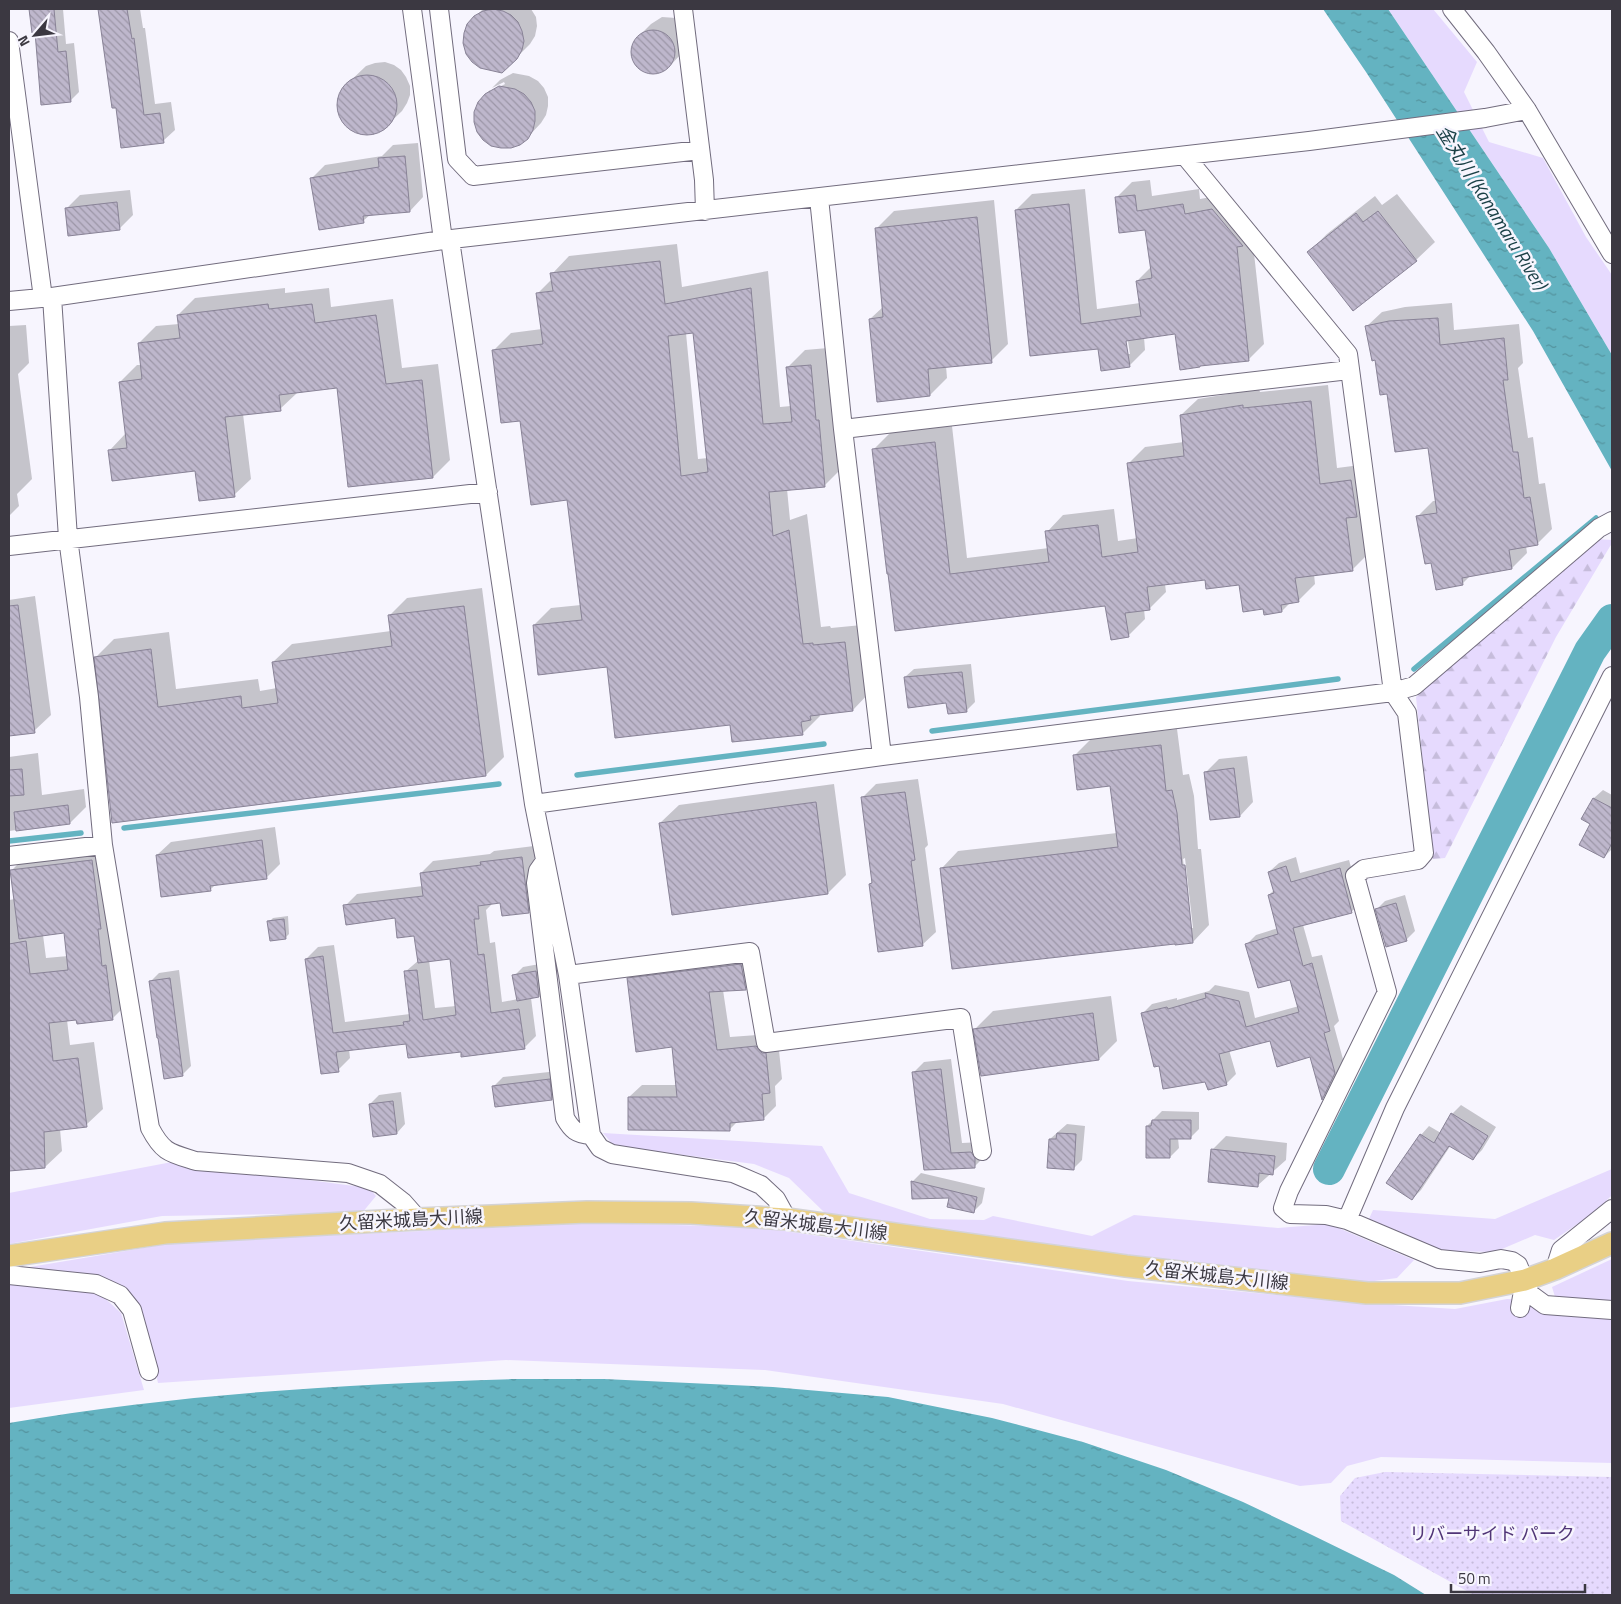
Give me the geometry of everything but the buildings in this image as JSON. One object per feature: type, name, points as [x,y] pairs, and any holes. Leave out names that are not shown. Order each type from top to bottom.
[{"type":"main road","name":"久留米城島大川線","points":[[9,1256],[165,1233],[418,1219],[596,1212],[691,1213],[787,1219],[1126,1266],[1367,1292],[1460,1293],[1525,1280],[1555,1269],[1612,1243]]},
{"type":"street","points":[[412,9],[446,240],[488,492],[534,804],[568,975],[591,1136],[600,1148],[612,1154],[733,1173],[761,1185],[776,1199],[787,1219]]},
{"type":"street","points":[[440,9],[457,159],[473,176],[700,150]]},
{"type":"street","points":[[683,9],[700,150],[705,211]]},
{"type":"street","points":[[1452,9],[1486,52],[1527,110],[1612,254]]},
{"type":"street","points":[[9,41],[47,297],[68,538],[89,697],[103,845],[150,1128],[158,1143],[172,1154],[196,1161],[348,1173],[380,1184],[403,1202],[418,1219]]},
{"type":"street","points":[[9,301],[446,240],[1185,156],[1485,118],[1527,110]]},
{"type":"street","points":[[1185,156],[1348,354],[1394,692],[1407,713],[1424,853],[1418,860],[1364,870],[1355,876],[1387,992],[1288,1191],[1283,1208],[1290,1214],[1326,1215],[1347,1220],[1439,1259],[1480,1263],[1501,1260],[1512,1261],[1518,1265],[1530,1294],[1544,1305],[1612,1310]]},
{"type":"street","points":[[819,198],[843,429],[882,756]]},
{"type":"street","points":[[843,429],[1349,370]]},
{"type":"street","points":[[9,546],[488,492]]},
{"type":"street","points":[[534,804],[882,756],[1394,692],[1414,686],[1599,528],[1612,522]]},
{"type":"street","points":[[1347,1220],[1395,1108],[1612,676]]},
{"type":"street","points":[[9,856],[103,845]]},
{"type":"street","points":[[546,861],[538,871],[536,883],[566,1118],[572,1130],[580,1135],[591,1136]]},
{"type":"street","points":[[568,975],[750,952],[766,1043],[961,1018],[982,1151]]},
{"type":"street","points":[[1555,1269],[1561,1250],[1612,1209]]},
{"type":"street","points":[[9,1275],[96,1284],[120,1295],[132,1310],[149,1371]]},
{"type":"street","points":[[1520,1308],[1525,1280]]},
{"type":"green space","points":[[1388,9],[1433,9],[1477,62],[1464,92],[1489,142],[1543,158],[1586,237],[1612,275],[1612,355],[1549,248]]},
{"type":"green space","points":[[1596,539],[1612,540],[1612,543],[1556,637],[1445,858],[1433,859],[1416,697]]},
{"type":"green space","points":[[603,1133],[822,1146],[849,1193],[930,1219],[984,1220],[993,1216],[1092,1236],[1134,1215],[1278,1228],[1329,1224],[1414,1260],[1397,1278],[1367,1282],[1103,1252],[825,1213],[789,1178],[754,1164],[614,1146]]},
{"type":"green space","points":[[172,1162],[369,1188],[376,1196],[362,1213],[162,1216],[9,1244],[9,1193]]},
{"type":"green space","points":[[1612,1169],[1612,1195],[1595,1212],[1554,1240],[1535,1235],[1495,1252],[1444,1251],[1368,1221],[1373,1210],[1495,1219]]},
{"type":"green space","points":[[590,1223],[757,1227],[1128,1281],[1362,1303],[1455,1309],[1507,1299],[1556,1300],[1552,1287],[1612,1259],[1612,1463],[1381,1457],[1347,1466],[1331,1483],[1300,1486],[1003,1404],[765,1370],[506,1360],[158,1383],[140,1307],[24,1268],[173,1243]]},
{"type":"green space","points":[[9,1283],[97,1291],[121,1313],[144,1390],[9,1408]]},
{"type":"green space","name":"リバーサイド パーク","points":[[1385,1472],[1612,1477],[1612,1595],[1474,1595],[1341,1521],[1340,1496],[1355,1478]]},
{"type":"water","name":"金丸川 (Kanamaru River)","points":[[1323,9],[1388,9],[1549,248],[1612,355],[1612,471],[1533,331],[1366,72]]},
{"type":"water","points":[[515,1379],[604,1379],[773,1387],[888,1397],[992,1418],[1083,1442],[1166,1470],[1243,1502],[1310,1534],[1394,1575],[1426,1595],[9,1595],[9,1423],[135,1405],[261,1392],[325,1387]]},
{"type":"waterway","points":[[1414,669],[1596,518]]},
{"type":"waterway","points":[[1329,1169],[1590,651],[1612,620]]},
{"type":"waterway","points":[[932,731],[1338,679]]},
{"type":"waterway","points":[[577,775],[824,744]]},
{"type":"waterway","points":[[124,828],[499,784]]},
{"type":"waterway","points":[[9,841],[81,833]]}]
